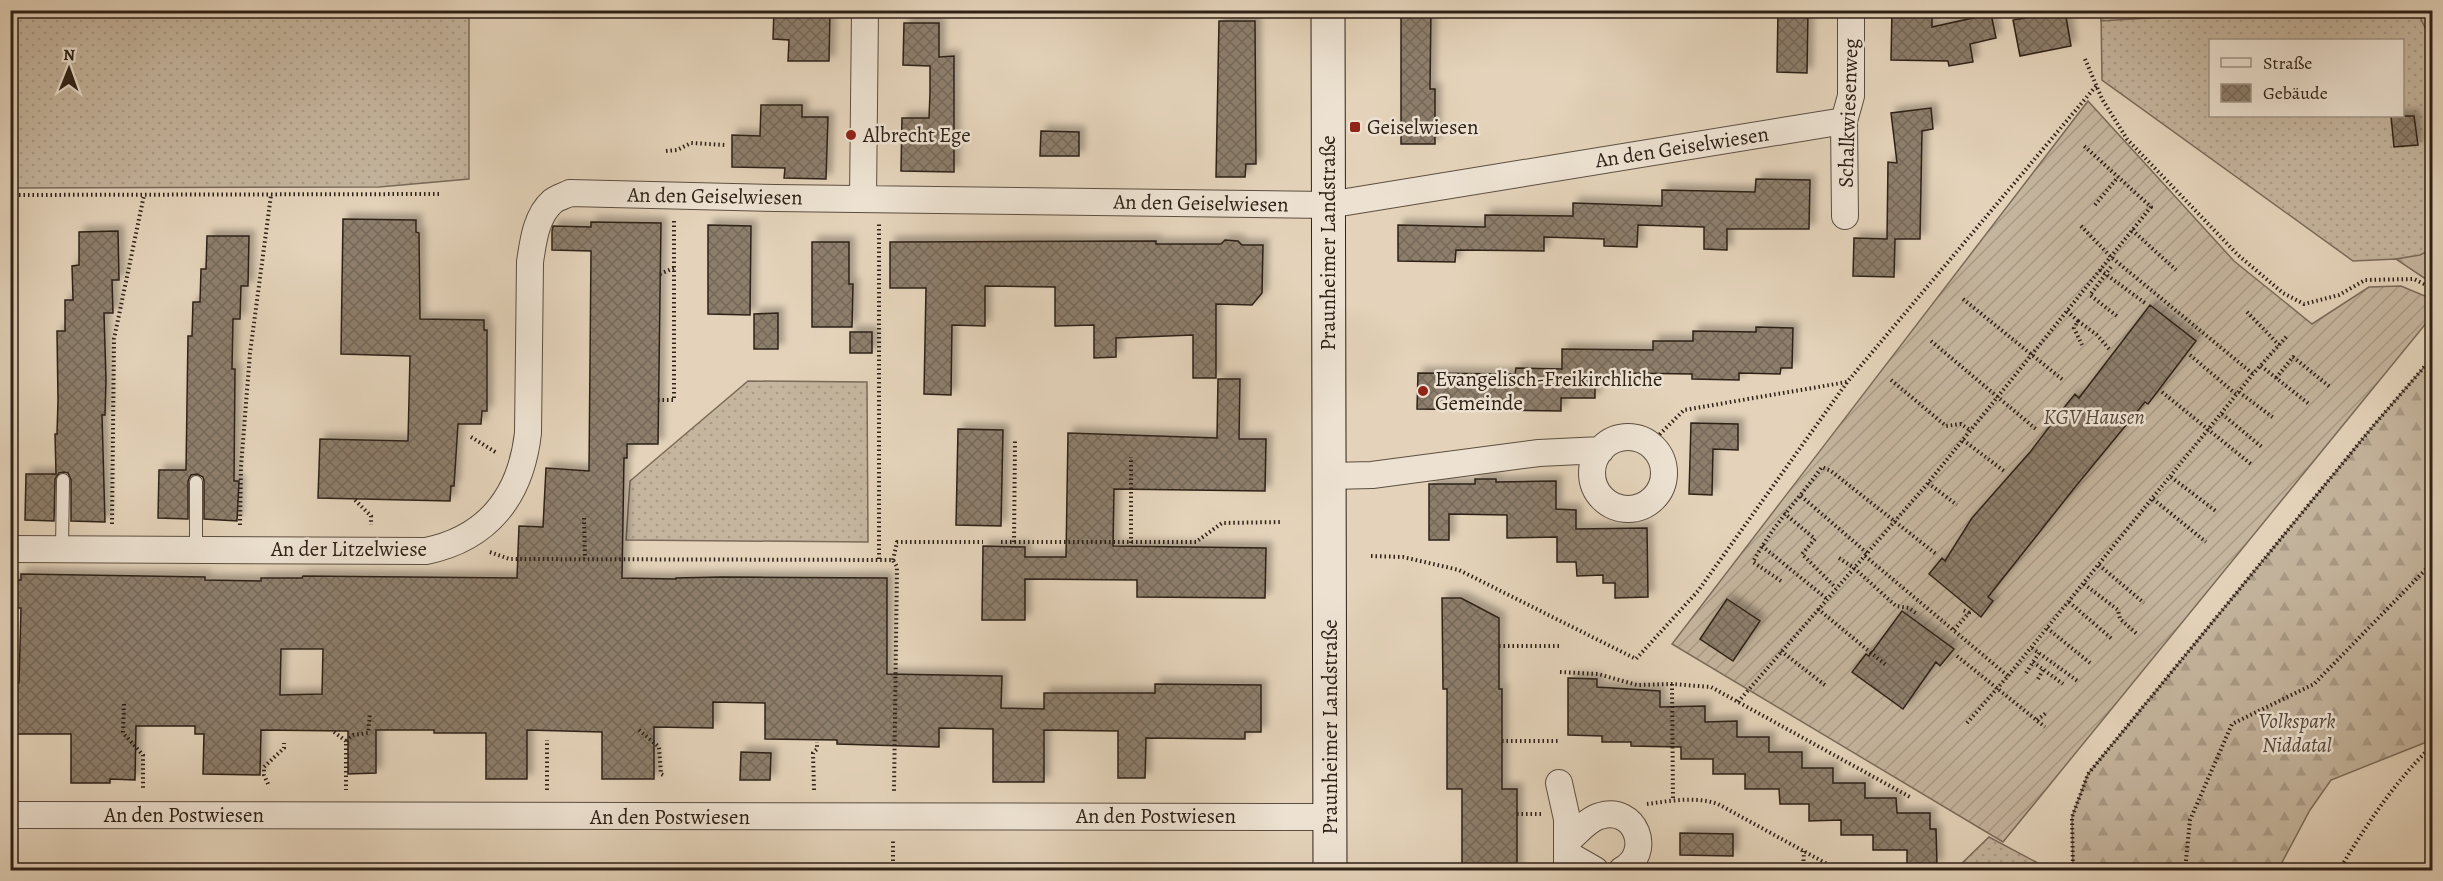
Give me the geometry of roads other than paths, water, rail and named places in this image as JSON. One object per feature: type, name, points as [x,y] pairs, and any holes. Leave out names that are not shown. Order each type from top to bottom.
[{"type":"main road","name":"Praunheimer Landstraße","points":[[1328,10],[1329,870]]},
{"type":"street","points":[[865,10],[871,200]]},
{"type":"street","name":"Schalkwiesenweg","points":[[1845,216],[1844,121],[1851,96],[1851,10]]},
{"type":"street","name":"An den Geiselwiesen","points":[[552,202],[570,193],[871,200],[1328,205],[1844,121]]},
{"type":"street","name":"An der Litzelwiese","points":[[10,549],[426,551],[461,540],[497,513],[512,492],[525,459],[528,434],[530,262],[534,236],[542,217],[552,202]]},
{"type":"street","points":[[1330,476],[1372,475],[1539,453],[1601,450],[1617,439],[1628,437],[1639,438],[1658,452],[1665,475],[1656,498],[1635,509],[1622,509],[1601,498],[1594,487],[1592,475],[1594,463],[1601,450]]},
{"type":"street","points":[[1559,783],[1567,819],[1567,855]]},
{"type":"street","name":"An den Postwiesen","points":[[10,815],[1330,817]]},
{"type":"street","points":[[1567,855],[1593,819],[1602,815],[1623,817],[1631,824],[1639,843],[1635,859],[1622,870]]},
{"type":"street","points":[[1567,855],[1595,870]]},
{"type":"lane","points":[[62,549],[63,480]]},
{"type":"lane","points":[[196,482],[196,549]]},
{"type":"place","name":"Geiselwiesen","points":[[1355,127]]},
{"type":"place","name":"Albrecht Ege","points":[[851,135]]},
{"type":"place","name":"Evangelisch-Freikirchliche Gemeinde","points":[[1423,391]]},
{"type":"park label","name":"KGV Hausen","points":[[2094,417]]},
{"type":"park label","name":"Volkspark Niddatal","points":[[2297,733]]}]
